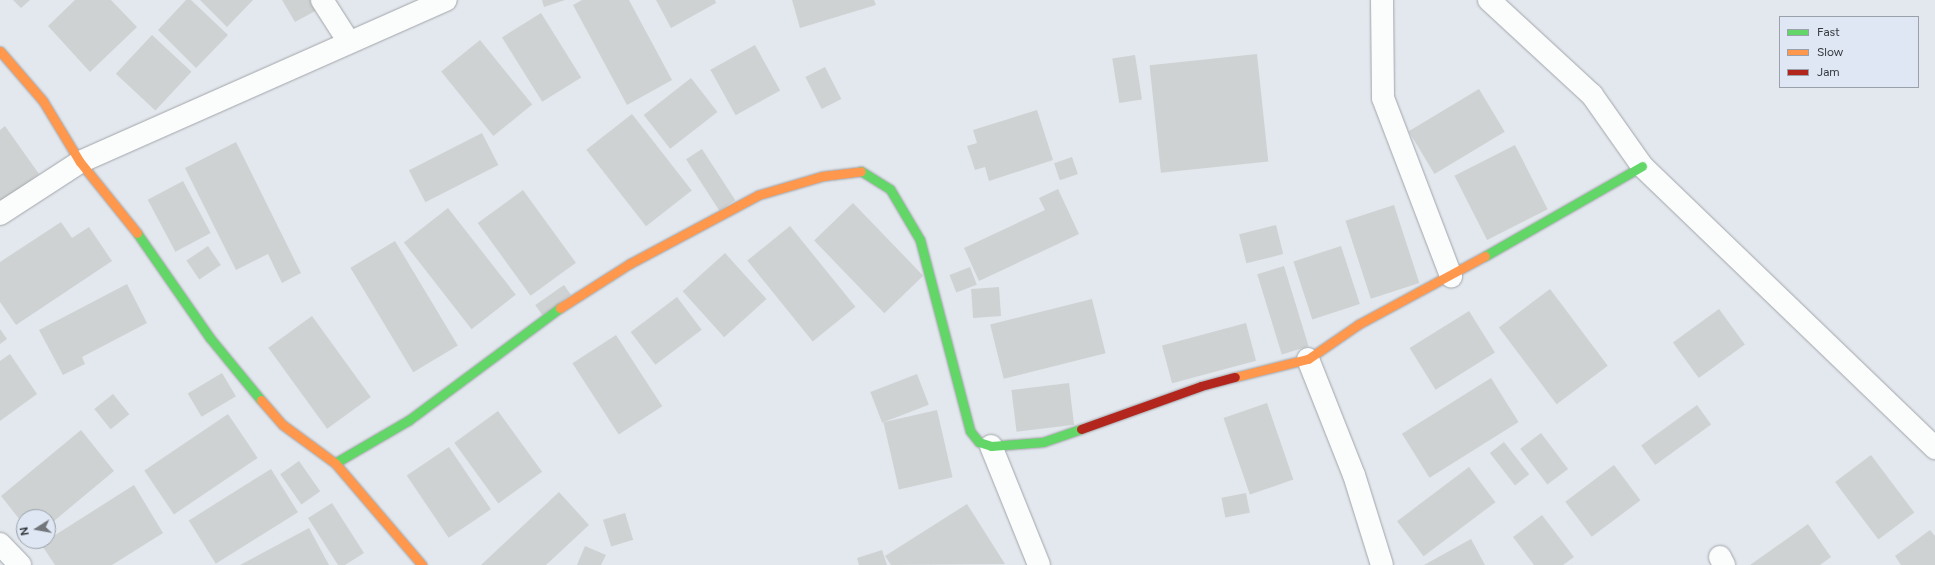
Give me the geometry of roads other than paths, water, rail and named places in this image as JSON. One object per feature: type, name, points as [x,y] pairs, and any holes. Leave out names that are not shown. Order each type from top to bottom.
[{"type":"street","points":[[322,0],[349,42]]},
{"type":"street","points":[[0,214],[80,162],[446,0]]},
{"type":"street","points":[[1382,0],[1383,98],[1451,276]]},
{"type":"street","points":[[1489,0],[1592,95],[1642,166],[1935,448]]},
{"type":"street","points":[[0,51],[43,101],[80,162],[146,244],[210,338],[248,386],[283,425],[335,463],[422,565]]},
{"type":"street","points":[[335,463],[409,420],[544,318],[702,223],[758,195],[823,176],[862,171],[890,190],[920,240],[970,431],[979,442],[991,446],[1043,442],[1201,386],[1308,359],[1359,324],[1451,276],[1642,166]]},
{"type":"street","points":[[1308,359],[1354,475],[1382,565]]},
{"type":"street","points":[[991,446],[1039,565]]},
{"type":"street","points":[[0,544],[20,565]]}]
